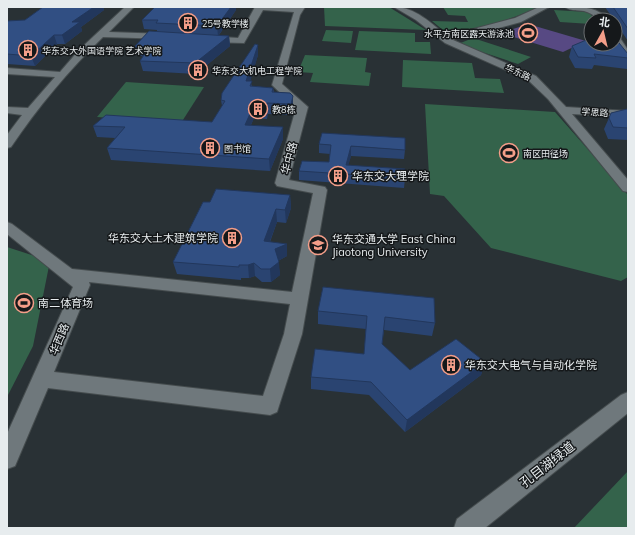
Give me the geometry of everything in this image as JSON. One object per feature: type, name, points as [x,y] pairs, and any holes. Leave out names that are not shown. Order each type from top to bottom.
[{"type":"street","points":[[7,144],[30,112],[82,52],[130,7]]},
{"type":"street","points":[[194,38],[240,41],[260,7],[300,9]]},
{"type":"street","name":"华东路","points":[[398,7],[419,18],[445,39],[532,78],[552,97],[628,188]]},
{"type":"street","points":[[445,39],[518,20],[545,7]]},
{"type":"street","points":[[569,7],[588,9],[596,12]]},
{"type":"street","name":"华中路","points":[[42,378],[270,406],[293,334],[320,190],[282,183],[302,107],[277,85],[296,15],[300,9]]},
{"type":"street","points":[[102,34],[179,38]]},
{"type":"street","points":[[7,71],[63,75]]},
{"type":"street","points":[[7,110],[30,112]]},
{"type":"street","name":"学思路","points":[[563,110],[628,114]]},
{"type":"street","name":"华西路","points":[[7,227],[82,285],[7,459]]},
{"type":"street","points":[[66,274],[299,299]]},
{"type":"street","name":"孔目湖绿道","points":[[466,528],[628,400]]},
{"type":"green space","points":[[324,7],[389,7],[426,30],[325,26]]},
{"type":"green space","points":[[443,7],[538,7],[505,20],[449,35],[432,21],[468,22],[465,16],[448,15]]},
{"type":"green space","points":[[554,10],[589,12],[583,12],[583,23],[560,22]]},
{"type":"green space","points":[[326,30],[353,31],[351,43],[322,41]]},
{"type":"green space","points":[[359,31],[415,33],[415,42],[430,42],[431,54],[355,50]]},
{"type":"green space","points":[[473,38],[531,57],[518,64],[458,44]]},
{"type":"green space","points":[[305,55],[367,58],[365,72],[371,73],[369,86],[310,82],[313,73],[298,72]]},
{"type":"green space","points":[[403,60],[472,63],[475,78],[500,79],[504,93],[402,87]]},
{"type":"green space","points":[[126,82],[204,87],[181,123],[97,117]]},
{"type":"green space","name":"南区田径场","points":[[425,104],[555,112],[628,195],[628,277],[621,281],[491,248],[444,196],[430,194]]},
{"type":"green space","name":"南二体育场","points":[[7,247],[50,261],[33,346],[7,397]]},
{"type":"green space","points":[[628,471],[628,528],[574,528]]},
{"type":"shaded area","points":[[528,24],[583,40],[583,42],[563,52],[501,33]]},
{"type":"building","points":[[43,7],[94,7],[72,22],[80,22],[62,35],[54,35],[31,56],[7,54],[7,21],[25,20]]},
{"type":"building","points":[[155,7],[231,7],[217,26],[156,23],[158,20],[142,20]]},
{"type":"building","points":[[613,7],[628,7],[628,29],[623,22],[623,12],[616,12]]},
{"type":"building","points":[[149,31],[229,36],[195,63],[140,61],[149,47],[135,46]]},
{"type":"building","points":[[583,41],[583,52],[623,52],[623,48],[628,54],[628,58],[594,54],[596,58],[578,57],[572,46]]},
{"type":"building","points":[[255,44],[258,45],[246,81],[252,81],[250,86],[273,88],[272,92],[290,93],[293,96],[291,104],[267,103],[266,107],[253,107],[245,125],[283,127],[269,159],[107,148],[125,127],[93,126],[106,115],[212,122],[225,101],[221,100],[222,93]]},
{"type":"building","points":[[627,109],[628,128],[613,127],[609,118],[611,113]]},
{"type":"building","points":[[322,133],[405,138],[405,150],[351,146],[346,165],[405,169],[405,178],[299,171],[302,161],[329,162],[331,145],[319,144]]},
{"type":"building","name":"华东交大土木建筑学院","points":[[216,189],[290,195],[285,210],[276,209],[264,241],[287,244],[275,249],[279,262],[270,269],[261,269],[254,263],[239,265],[239,267],[173,262],[203,202],[210,202]]},
{"type":"building","name":"华东交大电气与自动化学院","points":[[323,287],[434,298],[435,323],[385,317],[382,344],[410,370],[456,339],[485,362],[407,420],[371,382],[311,377],[315,349],[364,354],[367,316],[318,311]]},
{"type":"place","name":"25号教学楼","points":[[188,23]]},
{"type":"place","name":"水平方南区露天游泳池","points":[[528,33]]},
{"type":"place","name":"华东交大外国语学院 艺术学院","points":[[28,50]]},
{"type":"place","name":"华东交大机电工程学院","points":[[198,70]]},
{"type":"place","name":"教8栋","points":[[258,109]]},
{"type":"place","name":"图书馆","points":[[210,148]]},
{"type":"place","name":"南区田径场","points":[[509,153]]},
{"type":"place","name":"华东交大理学院","points":[[338,176]]},
{"type":"place","name":"华东交大土木建筑学院","points":[[232,238]]},
{"type":"place","name":"华东交通大学 East China Jiaotong University","points":[[318,245]]},
{"type":"place","name":"南二体育场","points":[[24,303]]},
{"type":"place","name":"华东交大电气与自动化学院","points":[[451,365]]}]
